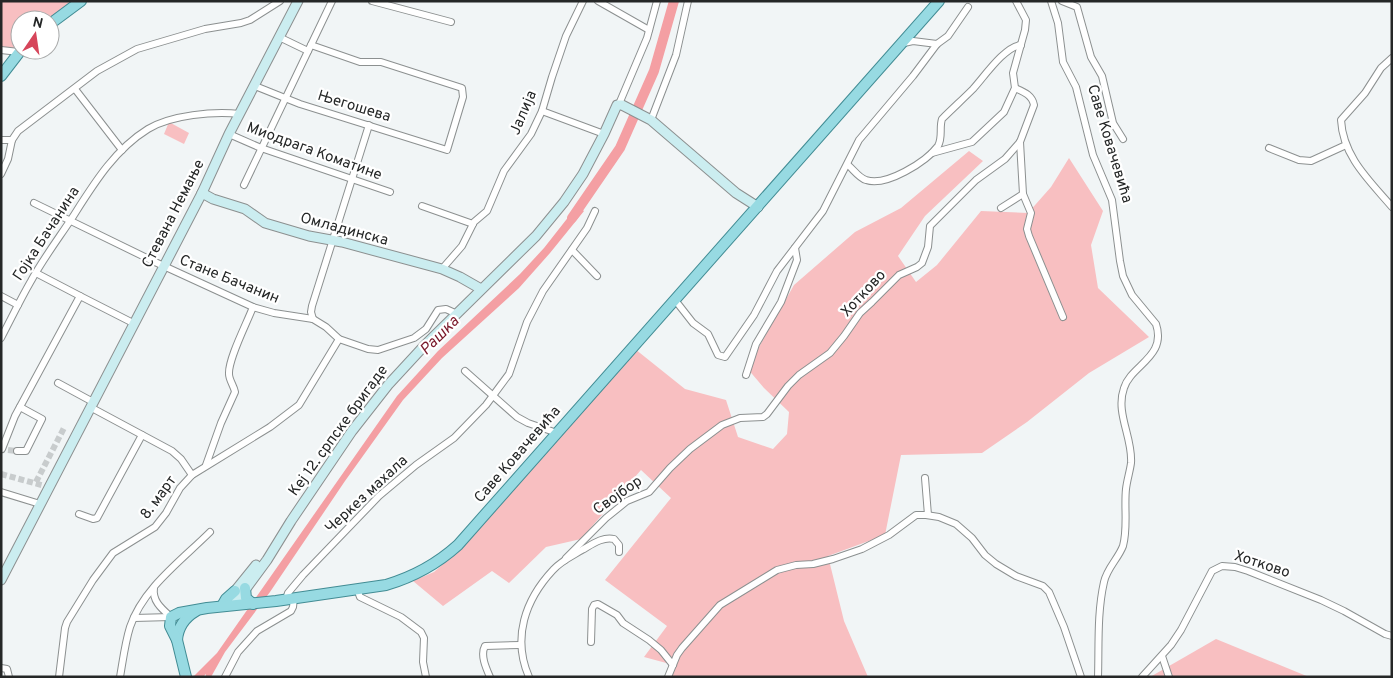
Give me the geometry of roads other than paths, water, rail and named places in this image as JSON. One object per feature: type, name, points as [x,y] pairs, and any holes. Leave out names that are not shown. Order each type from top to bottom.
[{"type":"main road","points":[[60,17],[81,1]]},
{"type":"main road","name":"Саве Ковачевића","points":[[171,617],[182,612],[197,611],[244,600],[285,600],[386,584],[410,577],[451,552],[478,524],[939,1]]},
{"type":"main road","points":[[1,76],[13,60]]},
{"type":"main road","points":[[222,606],[226,599],[235,591]]},
{"type":"main road","points":[[177,640],[182,623],[197,611]]},
{"type":"main road","points":[[171,617],[170,626],[177,640],[186,675]]},
{"type":"street","points":[[1,174],[8,159],[12,140],[24,126],[101,68],[141,48],[208,28],[250,20],[280,1]]},
{"type":"street","name":"Стевана Немање","points":[[1,580],[47,487],[202,192],[298,1]]},
{"type":"street","points":[[244,185],[332,1]]},
{"type":"street","points":[[372,1],[452,22]]},
{"type":"street","name":"Јалија","points":[[442,269],[462,246],[473,224],[487,211],[504,171],[525,144],[542,111],[560,54],[583,1]]},
{"type":"street","points":[[598,1],[649,30],[657,1]]},
{"type":"street","points":[[647,118],[676,55],[688,1]]},
{"type":"street","points":[[931,153],[972,142],[1004,112],[1015,88],[1013,73],[1022,45],[1026,20],[1016,1]]},
{"type":"street","name":"Саве Ковачевића","points":[[1051,1],[1058,23],[1063,62],[1076,87],[1093,155],[1112,200],[1120,261],[1124,276],[1132,294],[1156,324],[1157,329],[1155,349],[1129,379],[1124,388],[1122,403],[1124,427],[1131,462],[1126,489],[1123,545],[1107,572],[1104,582],[1099,617],[1098,677]]},
{"type":"street","name":"Саве Ковачевића","points":[[1062,1],[1077,8],[1091,58],[1102,76],[1113,123],[1123,139]]},
{"type":"street","points":[[675,300],[693,323],[708,334],[718,355],[725,357],[754,315],[777,271],[823,211],[859,140],[913,76],[937,44],[948,36],[968,7]]},
{"type":"street","name":"Кеј 12. српске бригаде","points":[[244,600],[272,549],[379,396],[402,369],[536,236],[564,202],[583,174],[622,105],[649,30]]},
{"type":"street","points":[[279,37],[309,48]]},
{"type":"street","points":[[902,43],[913,40],[937,44]]},
{"type":"street","points":[[848,165],[865,180],[879,181],[891,179],[909,169],[931,153],[938,145],[941,138],[942,119],[1002,56],[1017,45],[1022,45]]},
{"type":"street","name":"Његошева","points":[[254,86],[369,126],[447,150],[463,97],[462,88],[380,62],[360,62],[309,48]]},
{"type":"street","points":[[1392,58],[1381,68],[1364,93],[1343,116],[1342,125],[1346,145],[1351,156],[1359,169],[1392,207]]},
{"type":"street","points":[[1015,88],[1027,93],[1033,100],[1034,110],[1020,142],[1023,194],[1031,213],[1027,230],[1063,317]]},
{"type":"street","points":[[75,89],[122,150]]},
{"type":"street","points":[[622,105],[647,118],[736,193],[758,207]]},
{"type":"street","points":[[542,111],[604,134]]},
{"type":"street","name":"Гојка Бачанина","points":[[1,338],[36,273],[99,177],[122,150],[146,130],[167,120],[194,115],[240,114]]},
{"type":"street","points":[[313,319],[312,310],[369,126]]},
{"type":"street","name":"Миодрага Коматине","points":[[230,134],[261,148],[390,192]]},
{"type":"street","points":[[1,140],[12,140]]},
{"type":"street","name":"Хотково","points":[[710,435],[722,426],[740,418],[762,417],[766,414],[799,375],[830,353],[860,313],[899,275],[917,268],[922,263],[928,247],[930,226],[976,180],[1005,159],[1020,142]]},
{"type":"street","points":[[1269,148],[1298,160],[1311,161],[1346,145]]},
{"type":"street","name":"Омладинска","points":[[202,192],[213,199],[245,209],[265,223],[309,236],[442,269],[481,289]]},
{"type":"street","points":[[1001,208],[1023,194]]},
{"type":"street","name":"Стане Бачанин","points":[[34,203],[163,266],[253,307],[274,313],[313,319],[329,329],[339,339],[372,351],[390,347]]},
{"type":"street","points":[[422,206],[473,224]]},
{"type":"street","name":"Черкез махала","points":[[224,677],[238,652],[257,630],[291,611],[293,607],[285,600],[288,593],[379,496],[416,465],[454,438],[486,406],[509,374],[527,322],[543,291],[587,228],[595,211]]},
{"type":"street","points":[[746,375],[756,344],[781,302],[796,260],[796,248]]},
{"type":"street","points":[[572,250],[597,276]]},
{"type":"street","points":[[36,273],[133,323]]},
{"type":"street","points":[[1,296],[18,305]]},
{"type":"street","points":[[4,450],[20,407],[80,296]]},
{"type":"street","points":[[206,465],[221,423],[235,392],[229,375],[230,367],[239,338],[253,307]]},
{"type":"street","name":"Кеј 12. српске бригаде","points":[[390,347],[410,340],[423,332],[438,310],[446,309],[457,314]]},
{"type":"street","name":"8. март","points":[[59,677],[65,628],[69,617],[93,580],[116,550],[155,527],[166,513],[180,488],[192,474],[270,427],[299,405],[339,339]]},
{"type":"street","points":[[465,371],[517,417],[557,433]]},
{"type":"street","points":[[58,383],[91,405],[172,451],[181,459],[192,474]]},
{"type":"street","points":[[17,452],[26,451],[42,419],[20,407]]},
{"type":"street","points":[[79,514],[90,518],[98,518],[142,435]]},
{"type":"street","name":"Својбор","points":[[566,560],[606,518],[627,501],[649,492],[690,449],[710,435]]},
{"type":"street","points":[[925,478],[928,516]]},
{"type":"street","points":[[1,492],[40,504]]},
{"type":"street","points":[[668,677],[677,655],[693,634],[720,606],[777,570],[796,565],[833,560],[889,535],[916,515],[939,517],[956,524],[996,564],[1016,576],[1038,584],[1049,592],[1081,677]]},
{"type":"street","points":[[120,677],[130,629],[142,604],[154,588],[210,532]]},
{"type":"street","name":"Својбор","points":[[529,677],[520,645],[525,616],[532,599],[553,570],[566,560],[604,539],[614,539],[619,545],[619,552]]},
{"type":"street","name":"Кеј 12. српске бригаде","points":[[235,591],[272,549]]},
{"type":"street","name":"Хотково","points":[[1142,677],[1162,656],[1181,630],[1212,571],[1222,566],[1248,571],[1321,600],[1392,636]]},
{"type":"street","points":[[154,588],[153,593],[158,604],[171,617]]},
{"type":"street","points":[[357,590],[360,596],[401,617],[417,628],[424,638],[423,662],[426,677]]},
{"type":"street","points":[[235,591],[244,600]]},
{"type":"street","points":[[590,642],[592,609],[598,604],[617,615],[623,623],[649,640],[661,650],[673,665]]},
{"type":"street","points":[[134,618],[171,617]]},
{"type":"street","points":[[490,677],[483,657],[485,646],[520,645]]},
{"type":"street","points":[[1162,656],[1169,677]]},
{"type":"street","points":[[1,668],[7,669],[9,677]]},
{"type":"waterway","name":"Рашка","points":[[572,218],[620,148],[654,71],[674,1]]},
{"type":"tunnel","points":[[36,482],[64,428]]},
{"type":"tunnel","points":[[8,450],[17,451]]},
{"type":"tunnel","points":[[1,474],[45,486]]}]
